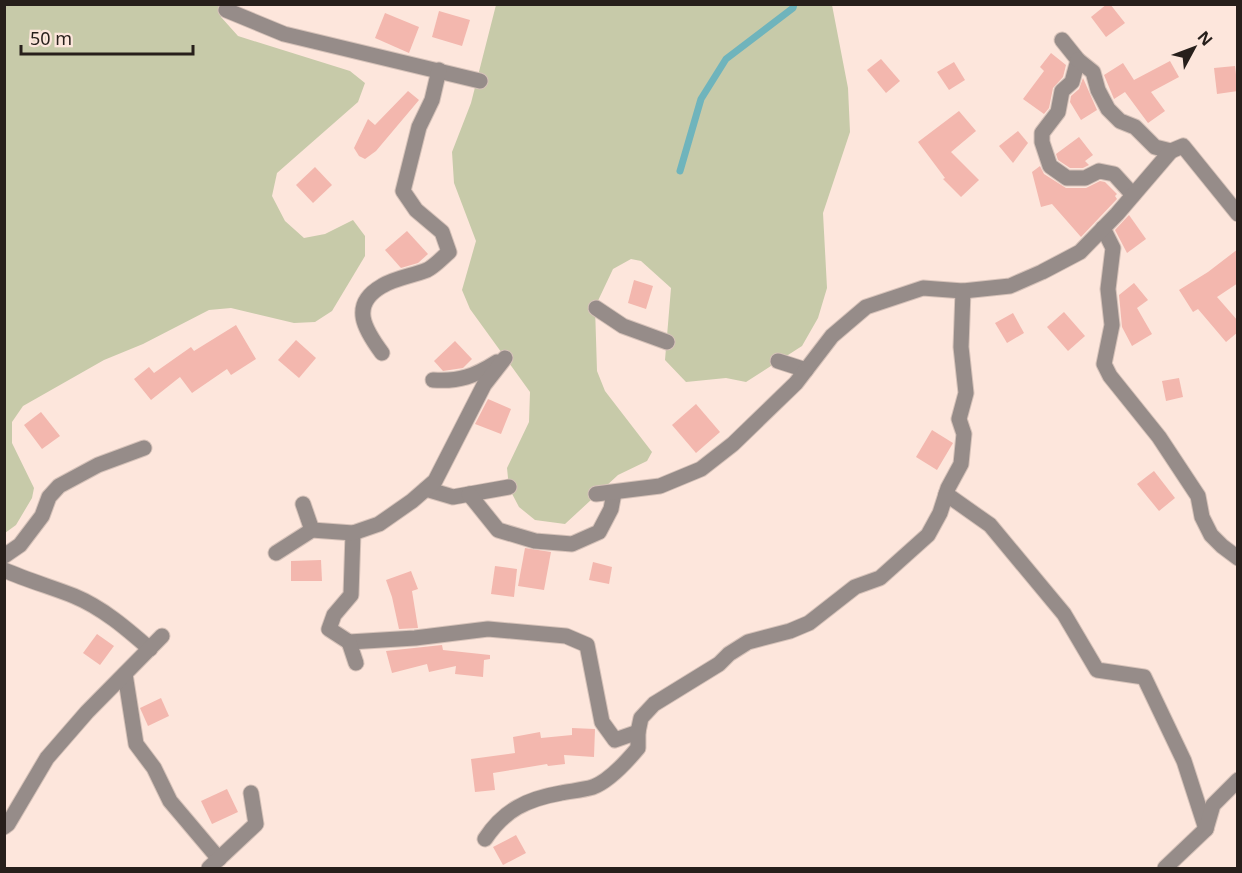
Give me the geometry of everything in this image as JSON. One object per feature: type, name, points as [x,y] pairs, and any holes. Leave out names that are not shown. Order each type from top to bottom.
[{"type":"street","points":[[226,10],[284,34],[480,81]]},
{"type":"street","points":[[1062,40],[1078,60],[1093,72],[1098,90],[1108,109],[1120,121],[1136,127],[1155,147],[1171,151]]},
{"type":"street","points":[[1078,60],[1072,82],[1062,92],[1058,112],[1042,133],[1042,142],[1050,166],[1068,178],[1085,178],[1100,171],[1114,174],[1133,195]]},
{"type":"street","points":[[382,353],[368,334],[362,316],[366,298],[381,286],[429,269],[449,252],[442,232],[416,210],[403,191],[419,127],[432,100],[439,70]]},
{"type":"street","points":[[596,494],[660,486],[701,470],[733,444],[796,383],[832,336],[866,307],[923,288],[963,291],[1010,286],[1080,252],[1171,151],[1183,146],[1238,214]]},
{"type":"street","points":[[1103,228],[1113,248],[1108,289],[1112,325],[1104,364],[1110,376],[1159,437],[1198,496],[1202,517],[1211,535],[1238,558]]},
{"type":"street","points":[[485,839],[496,822],[516,807],[557,793],[595,786],[623,765],[638,748],[641,718],[654,704],[719,664],[729,654],[748,642],[790,631],[809,623],[855,588],[880,578],[928,535],[961,464],[964,434],[959,419],[966,393],[961,347],[963,291]]},
{"type":"street","points":[[596,309],[623,326],[667,342]]},
{"type":"street","points":[[276,553],[312,530],[353,533],[379,524],[412,501],[435,481],[484,385],[505,358],[474,376],[445,381],[433,380]]},
{"type":"street","points":[[778,361],[806,370]]},
{"type":"street","points":[[4,556],[20,545],[31,531],[42,516],[49,497],[59,486],[98,465],[144,448]]},
{"type":"street","points":[[426,489],[453,497],[509,488]]},
{"type":"street","points":[[469,494],[498,530],[535,541],[572,544],[598,532],[611,509],[614,493]]},
{"type":"street","points":[[946,494],[990,525],[1064,614],[1097,670],[1144,677],[1184,761],[1206,829]]},
{"type":"street","points":[[303,504],[312,530]]},
{"type":"street","points":[[353,533],[351,595],[334,615],[329,629],[349,642],[415,638],[488,629],[566,636],[587,645],[602,722],[615,740],[638,732]]},
{"type":"street","points":[[4,570],[36,584],[76,597],[119,622],[150,648]]},
{"type":"street","points":[[6,828],[47,758],[162,636]]},
{"type":"street","points":[[349,642],[356,663]]},
{"type":"street","points":[[125,674],[136,744],[154,768],[170,801],[214,864],[256,824],[251,793]]},
{"type":"street","points":[[1165,868],[1206,829],[1213,805],[1238,780]]},
{"type":"green space","points":[[5,5],[224,5],[221,17],[238,36],[350,71],[365,83],[358,102],[277,173],[272,196],[285,221],[304,238],[325,234],[353,220],[365,236],[365,256],[332,311],[315,322],[294,323],[231,308],[209,310],[143,344],[104,360],[23,406],[12,422],[12,443],[34,488],[32,498],[16,525],[5,533]]},
{"type":"green space","points":[[496,5],[832,5],[848,88],[850,132],[823,213],[827,288],[818,318],[802,346],[746,382],[726,378],[686,382],[665,360],[671,288],[641,261],[631,259],[613,269],[595,307],[597,371],[605,391],[652,452],[647,461],[618,475],[565,524],[535,520],[519,507],[509,488],[507,468],[529,422],[530,392],[470,309],[462,290],[476,241],[454,183],[452,152],[471,103]]},
{"type":"building","points":[[1110,4],[1125,23],[1106,37],[1091,17]]},
{"type":"building","points":[[439,11],[470,20],[462,46],[432,37]]},
{"type":"building","points":[[385,13],[419,27],[409,53],[375,38]]},
{"type":"building","points":[[1051,53],[1066,65],[1063,77],[1053,88],[1049,108],[1044,114],[1023,99],[1044,71],[1040,67]]},
{"type":"building","points":[[881,59],[900,81],[886,93],[867,70]]},
{"type":"building","points":[[1170,61],[1179,77],[1151,92],[1165,111],[1148,123],[1125,92],[1114,99],[1104,75],[1123,63],[1134,80]]},
{"type":"building","points":[[954,62],[965,80],[949,90],[937,72]]},
{"type":"building","points":[[1235,66],[1238,91],[1217,94],[1214,68]]},
{"type":"building","points":[[1083,78],[1097,110],[1081,120],[1070,102],[1071,96],[1079,89]]},
{"type":"building","points":[[408,91],[419,100],[376,151],[365,159],[359,156],[354,148],[368,119],[375,125]]},
{"type":"building","points":[[959,111],[976,131],[951,152],[979,180],[961,197],[943,179],[945,178],[918,142]]},
{"type":"building","points":[[1018,131],[1028,143],[1013,163],[999,146]]},
{"type":"building","points":[[1079,137],[1093,155],[1085,161],[1089,165],[1083,168],[1070,168],[1058,160],[1056,154]]},
{"type":"building","points":[[1040,166],[1044,174],[1066,188],[1086,188],[1100,181],[1105,182],[1117,194],[1115,196],[1117,199],[1081,237],[1052,204],[1041,207],[1032,172]]},
{"type":"building","points":[[315,167],[332,185],[313,203],[296,185]]},
{"type":"building","points":[[1129,215],[1146,239],[1127,253],[1115,230]]},
{"type":"building","points":[[407,231],[428,254],[418,263],[401,268],[385,250]]},
{"type":"building","points":[[1238,249],[1238,283],[1217,297],[1238,321],[1238,332],[1226,342],[1198,309],[1193,312],[1179,290]]},
{"type":"building","points":[[634,280],[653,286],[646,309],[628,303]]},
{"type":"building","points":[[1134,283],[1148,300],[1137,308],[1152,334],[1132,346],[1122,327],[1119,295]]},
{"type":"building","points":[[1064,312],[1085,336],[1068,351],[1047,327]]},
{"type":"building","points":[[1013,313],[1024,333],[1007,343],[995,323]]},
{"type":"building","points":[[236,325],[256,359],[231,375],[227,369],[192,393],[180,377],[151,400],[134,379],[149,367],[154,373],[191,347],[194,351]]},
{"type":"building","points":[[296,340],[316,358],[299,378],[278,360]]},
{"type":"building","points":[[455,341],[472,359],[463,368],[443,371],[434,361]]},
{"type":"building","points":[[1179,378],[1183,397],[1166,401],[1162,381]]},
{"type":"building","points":[[488,399],[511,409],[501,434],[475,424]]},
{"type":"building","points":[[696,404],[720,432],[696,453],[672,425]]},
{"type":"building","points":[[41,412],[60,436],[42,449],[24,425]]},
{"type":"building","points":[[932,430],[953,443],[937,470],[916,457]]},
{"type":"building","points":[[1154,471],[1175,498],[1159,511],[1137,484]]},
{"type":"building","points":[[525,548],[551,552],[544,590],[518,586]]},
{"type":"building","points":[[321,560],[322,581],[291,581],[291,561]]},
{"type":"building","points":[[593,562],[612,567],[609,584],[589,580]]},
{"type":"building","points":[[495,566],[517,569],[514,597],[491,594]]},
{"type":"building","points":[[411,571],[418,589],[412,591],[418,628],[399,629],[386,580]]},
{"type":"building","points":[[97,634],[114,646],[100,665],[83,653]]},
{"type":"building","points":[[442,645],[443,650],[490,655],[490,659],[484,660],[483,677],[455,674],[456,666],[429,672],[427,664],[392,673],[386,651]]},
{"type":"building","points":[[161,698],[169,716],[148,726],[140,708]]},
{"type":"building","points":[[572,728],[595,729],[594,757],[564,755],[565,764],[548,766],[547,764],[493,773],[495,790],[475,792],[471,759],[515,753],[513,737],[540,732],[541,738],[572,735]]},
{"type":"building","points":[[227,789],[238,812],[212,824],[201,801]]},
{"type":"building","points":[[516,835],[526,853],[503,865],[493,847]]},
{"type":"waterway","points":[[680,171],[701,99],[726,59],[793,8],[794,4]]}]
